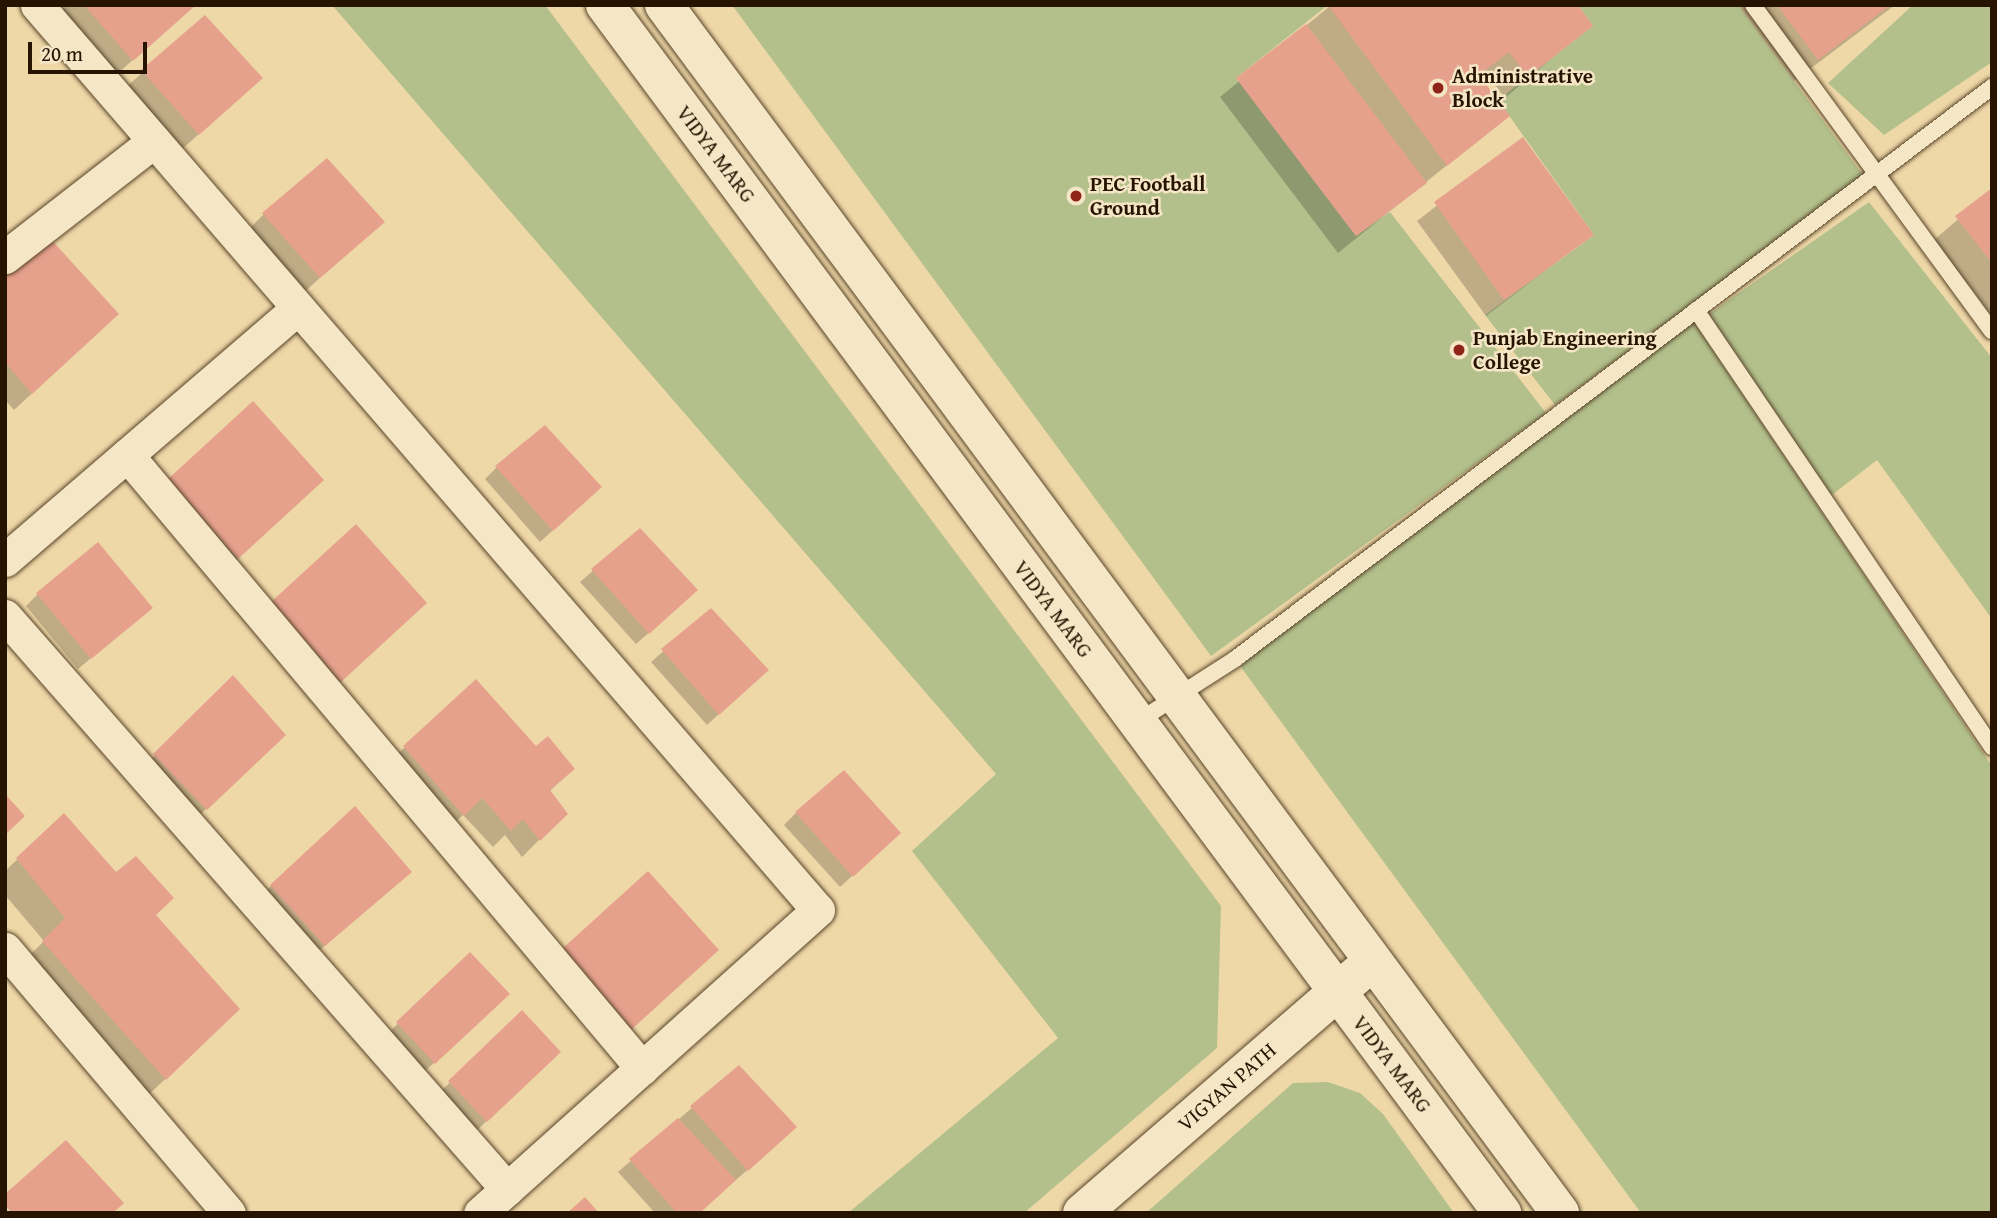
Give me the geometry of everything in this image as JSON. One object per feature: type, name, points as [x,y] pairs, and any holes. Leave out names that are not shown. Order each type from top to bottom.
[{"type":"main road","name":"VIDYA MARG","points":[[605,5],[1502,1213]]},
{"type":"main road","points":[[664,5],[1560,1213]]},
{"type":"main road","name":"VIGYAN PATH","points":[[1082,1213],[1373,961]]},
{"type":"street","points":[[37,5],[818,910],[480,1213]]},
{"type":"street","points":[[5,257],[154,141]]},
{"type":"street","points":[[5,560],[298,308]]},
{"type":"street","points":[[127,455],[642,1068]]},
{"type":"street","points":[[5,616],[507,1189]]},
{"type":"street","points":[[5,949],[229,1213]]},
{"type":"lane","points":[[1753,5],[1881,174],[1992,331]]},
{"type":"lane","points":[[1137,722],[1175,694],[1235,659],[1696,310],[1881,174],[1992,87]]},
{"type":"lane","points":[[1696,310],[1992,747]]},
{"type":"green space","points":[[332,5],[545,5],[1221,906],[1217,1048],[1024,1213],[848,1213],[1058,1038],[912,851],[996,774]]},
{"type":"green space","name":"PEC Football Ground","points":[[732,5],[1328,5],[1236,78],[1356,236],[1390,212],[1546,413],[1211,656]]},
{"type":"green space","points":[[1578,5],[1738,5],[1865,178],[1555,405],[1485,315],[1594,235],[1498,100],[1593,26]]},
{"type":"green space","points":[[1913,5],[1992,5],[1992,62],[1884,135],[1828,83]]},
{"type":"green space","points":[[1869,202],[1992,358],[1992,619],[1877,460],[1824,501],[1709,314]]},
{"type":"green space","points":[[1693,320],[1992,766],[1992,1213],[1641,1213],[1235,659]]},
{"type":"green space","points":[[1328,1082],[1360,1093],[1383,1114],[1454,1213],[1146,1213],[1293,1083]]},
{"type":"building","points":[[84,5],[196,5],[133,61]]},
{"type":"building","name":"Administrative Block","points":[[1328,5],[1578,5],[1593,26],[1528,77],[1509,52],[1479,75],[1510,116],[1447,166]]},
{"type":"building","points":[[1777,5],[1890,5],[1818,60]]},
{"type":"building","points":[[205,15],[263,78],[199,135],[141,70]]},
{"type":"building","points":[[1306,24],[1427,183],[1356,236],[1236,78]]},
{"type":"building","points":[[1523,137],[1594,235],[1504,300],[1434,202]]},
{"type":"building","points":[[327,158],[385,222],[320,278],[262,213]]},
{"type":"building","points":[[1992,188],[1992,263],[1955,216]]},
{"type":"building","points":[[48,236],[119,314],[32,394],[5,362],[5,274]]},
{"type":"building","points":[[253,401],[324,480],[238,559],[168,479]]},
{"type":"building","points":[[545,425],[602,487],[553,531],[495,466]]},
{"type":"building","points":[[356,524],[427,603],[341,682],[271,602]]},
{"type":"building","points":[[640,528],[698,590],[649,634],[591,569]]},
{"type":"building","points":[[98,542],[153,608],[91,659],[36,593]]},
{"type":"building","points":[[711,608],[769,670],[719,715],[661,649]]},
{"type":"building","points":[[233,675],[286,735],[207,810],[153,754]]},
{"type":"building","points":[[476,679],[536,746],[548,736],[575,769],[550,790],[568,814],[540,841],[523,819],[511,831],[482,798],[464,816],[403,746]]},
{"type":"building","points":[[844,770],[901,833],[853,877],[795,812]]},
{"type":"building","points":[[5,794],[25,816],[5,835]]},
{"type":"building","points":[[355,806],[412,872],[325,946],[270,885]]},
{"type":"building","points":[[64,813],[116,872],[136,856],[174,898],[156,915],[240,1009],[166,1080],[42,941],[65,918],[16,858]]},
{"type":"building","points":[[648,871],[719,950],[632,1029],[563,948]]},
{"type":"building","points":[[470,952],[510,994],[435,1064],[396,1022]]},
{"type":"building","points":[[522,1010],[561,1052],[487,1122],[448,1081]]},
{"type":"building","points":[[739,1065],[797,1127],[748,1171],[690,1106]]},
{"type":"building","points":[[678,1118],[736,1180],[700,1213],[677,1213],[629,1159]]},
{"type":"building","points":[[66,1140],[124,1203],[113,1213],[12,1213],[5,1205],[5,1194]]},
{"type":"building","points":[[585,1197],[599,1213],[567,1213]]},
{"type":"place","name":"Administrative Block","points":[[1438,88]]},
{"type":"place","name":"PEC Football Ground","points":[[1076,196]]},
{"type":"place","name":"Punjab Engineering College","points":[[1459,350]]}]
